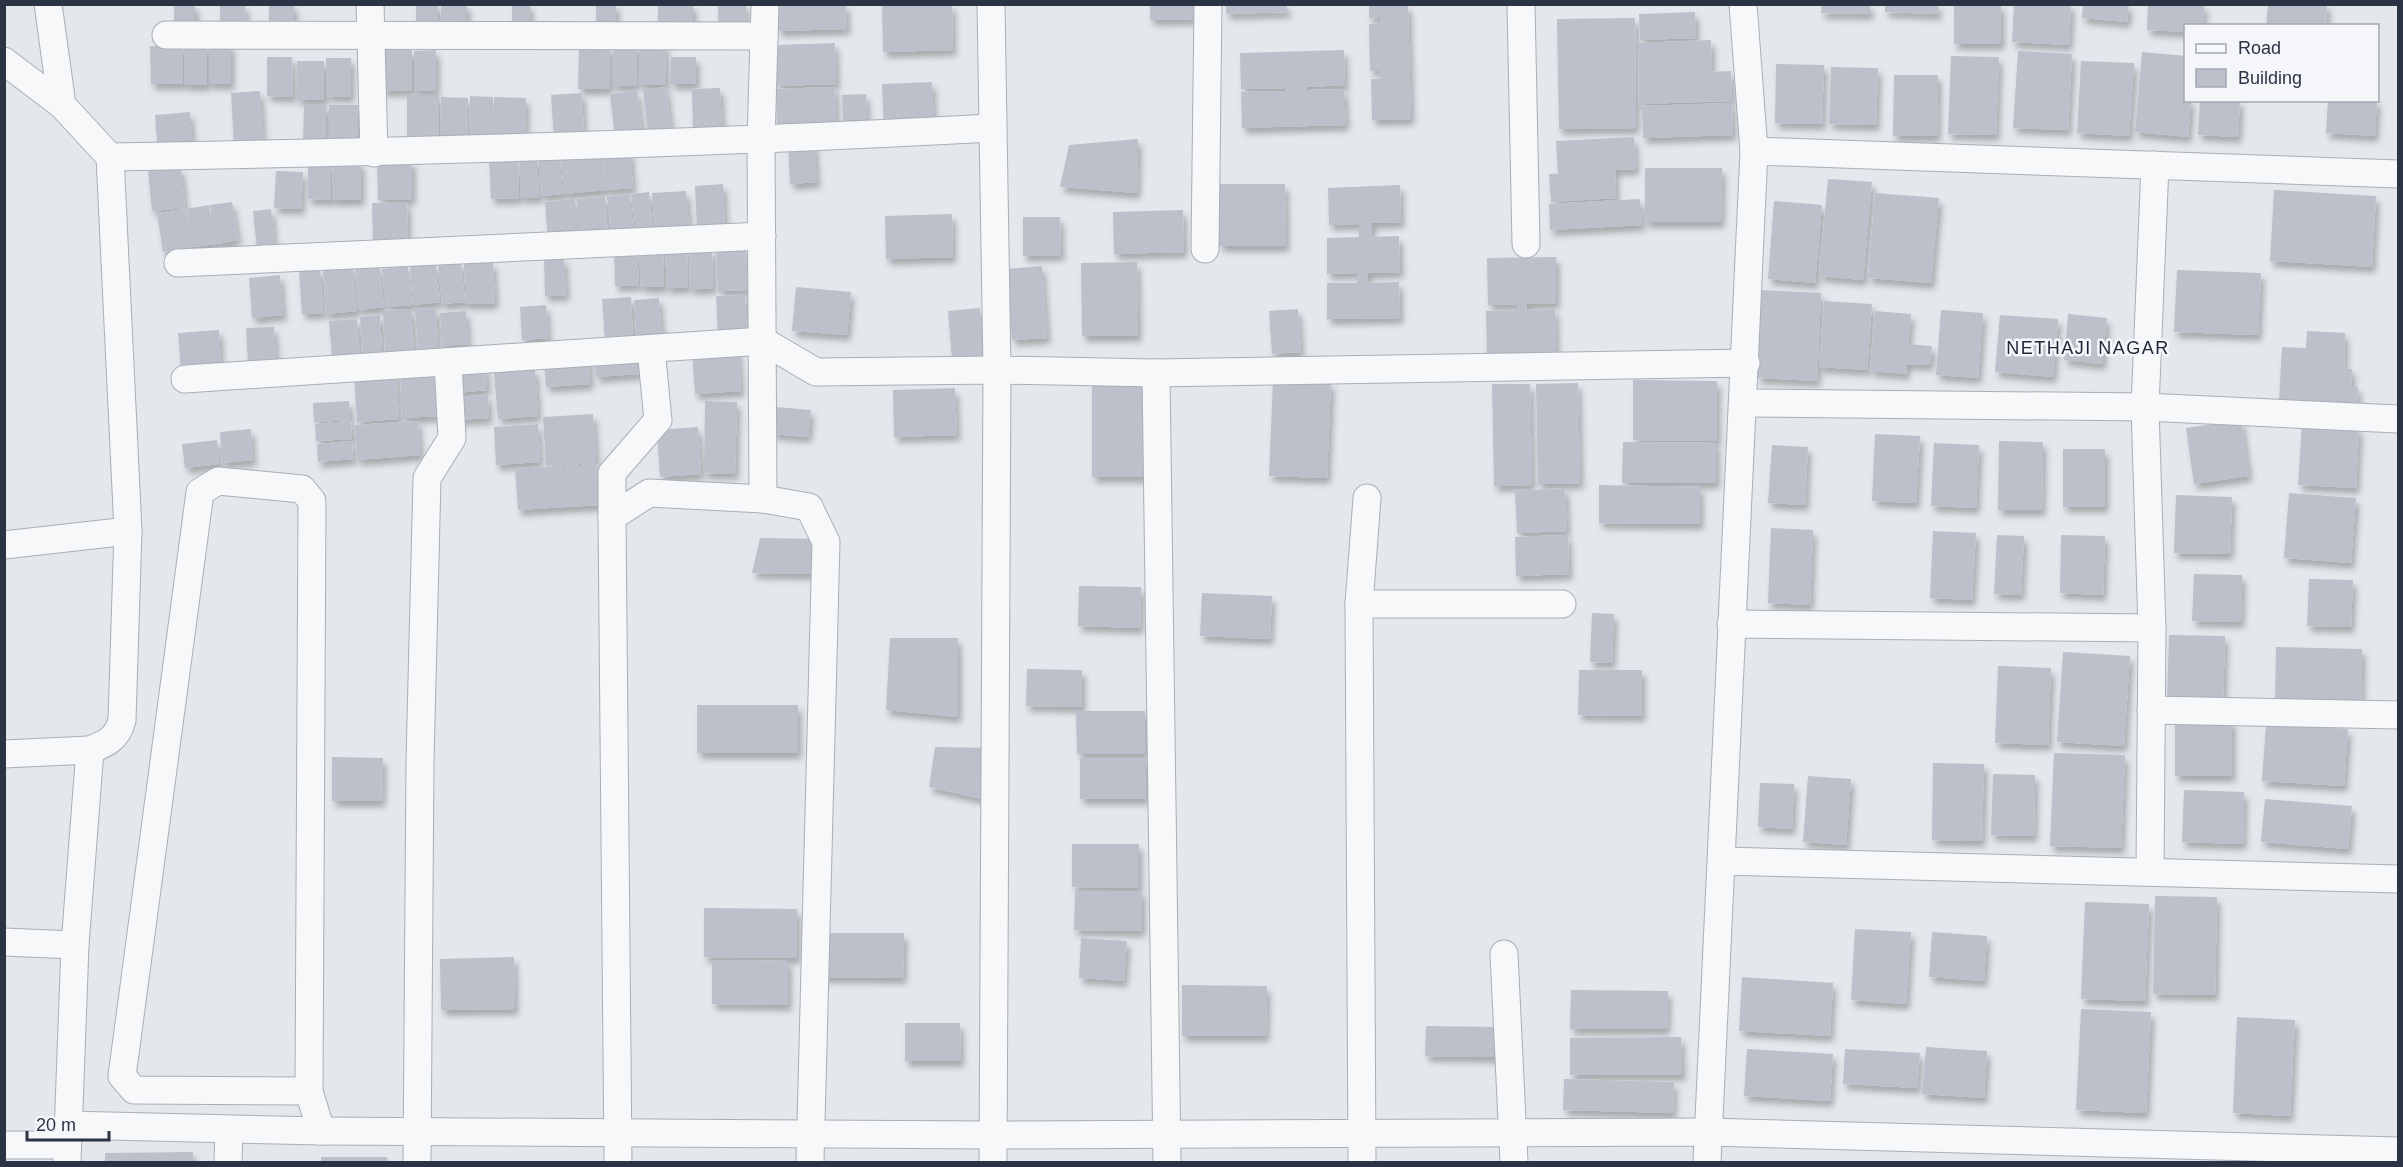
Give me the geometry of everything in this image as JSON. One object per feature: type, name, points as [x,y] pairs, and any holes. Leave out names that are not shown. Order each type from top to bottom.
[{"type":"street","points":[[48,4],[62,105]]},
{"type":"street","points":[[370,4],[374,153]]},
{"type":"street","points":[[763,499],[761,141],[765,4]]},
{"type":"street","points":[[991,4],[991,128],[997,370],[993,1162]]},
{"type":"street","points":[[1205,249],[1208,4]]},
{"type":"street","points":[[1521,4],[1526,244]]},
{"type":"street","points":[[1707,1162],[1731,624],[1746,363],[1754,151],[1743,4]]},
{"type":"street","points":[[166,35],[764,36]]},
{"type":"street","points":[[4,61],[62,105],[110,157],[128,531],[122,720],[118,733],[110,742],[90,750],[4,754]]},
{"type":"street","points":[[110,157],[374,153],[761,141],[991,128]]},
{"type":"street","points":[[1754,151],[2398,174]]},
{"type":"street","points":[[2150,872],[2152,628],[2145,407],[2156,165]]},
{"type":"street","points":[[178,263],[762,237]]},
{"type":"street","points":[[185,379],[763,341],[816,372],[997,370],[1156,373],[1746,363]]},
{"type":"street","points":[[618,1162],[612,473],[658,420],[651,349]]},
{"type":"street","points":[[417,1162],[420,762],[427,478],[452,438],[448,362]]},
{"type":"street","points":[[1156,373],[1167,1162]]},
{"type":"street","points":[[1744,403],[2145,407],[2398,419]]},
{"type":"street","points":[[309,1091],[134,1090],[122,1076],[200,492],[218,481],[302,489],[312,501],[309,1091],[321,1131]]},
{"type":"street","points":[[612,517],[649,493],[763,499],[809,507],[826,542],[810,1162]]},
{"type":"street","points":[[1362,1162],[1359,604],[1367,498]]},
{"type":"street","points":[[4,545],[128,531]]},
{"type":"street","points":[[1359,604],[1562,604]]},
{"type":"street","points":[[1731,624],[2152,628]]},
{"type":"street","points":[[2151,710],[2398,715]]},
{"type":"street","points":[[67,1144],[75,945],[90,750]]},
{"type":"street","points":[[1722,861],[2398,879]]},
{"type":"street","points":[[4,942],[75,945]]},
{"type":"street","points":[[1504,954],[1514,1162]]},
{"type":"street","points":[[228,1162],[229,1130]]},
{"type":"street","points":[[4,1145],[67,1144],[229,1130],[993,1135],[1708,1132],[2298,1156],[2398,1151]]},
{"type":"building","points":[[174,4],[195,4],[195,25],[174,25]]},
{"type":"building","points":[[220,4],[245,4],[246,26],[220,26]]},
{"type":"building","points":[[269,4],[294,4],[294,30],[269,30]]},
{"type":"building","points":[[416,4],[438,4],[438,31],[416,32]]},
{"type":"building","points":[[441,4],[467,4],[467,33],[440,33]]},
{"type":"building","points":[[512,4],[530,4],[530,32],[512,32]]},
{"type":"building","points":[[596,4],[616,4],[616,30],[596,30]]},
{"type":"building","points":[[658,4],[693,4],[693,24],[658,24]]},
{"type":"building","points":[[718,4],[746,4],[745,26],[718,25]]},
{"type":"building","points":[[777,4],[846,4],[847,29],[778,31]]},
{"type":"building","points":[[882,4],[952,4],[953,50],[883,52]]},
{"type":"building","points":[[1150,4],[1196,4],[1196,19],[1150,20]]},
{"type":"building","points":[[1226,4],[1287,4],[1287,12],[1226,14]]},
{"type":"building","points":[[1822,4],[1870,4],[1870,14],[1821,13]]},
{"type":"building","points":[[1885,4],[1938,4],[1938,14],[1885,12]]},
{"type":"building","points":[[1954,4],[2001,4],[2001,44],[1954,44]]},
{"type":"building","points":[[2014,4],[2071,4],[2069,45],[2012,42]]},
{"type":"building","points":[[2083,4],[2129,4],[2127,22],[2082,18]]},
{"type":"building","points":[[2148,4],[2204,4],[2203,24],[2184,24],[2184,32],[2147,30]]},
{"type":"building","points":[[2268,4],[2327,4],[2326,24],[2266,24]]},
{"type":"building","points":[[1369,5],[1408,5],[1411,119],[1372,120],[1371,79],[1380,79],[1379,71],[1370,71],[1369,24],[1380,23],[1380,17],[1369,18]]},
{"type":"building","points":[[1695,12],[1696,38],[1640,40],[1639,14]]},
{"type":"building","points":[[1635,18],[1636,128],[1559,129],[1557,19]]},
{"type":"building","points":[[1711,40],[1712,71],[1659,74],[1731,71],[1732,101],[1639,104],[1638,43]]},
{"type":"building","points":[[639,43],[665,43],[666,85],[639,85]]},
{"type":"building","points":[[835,43],[836,84],[776,86],[775,45]]},
{"type":"building","points":[[209,44],[231,44],[231,84],[209,84]]},
{"type":"building","points":[[184,45],[207,45],[207,85],[184,85]]},
{"type":"building","points":[[613,45],[637,45],[636,86],[613,86]]},
{"type":"building","points":[[150,46],[183,46],[183,84],[151,84]]},
{"type":"building","points":[[579,46],[610,46],[610,89],[578,89]]},
{"type":"building","points":[[382,50],[412,50],[412,90],[382,91]]},
{"type":"building","points":[[436,50],[436,91],[414,91],[414,51]]},
{"type":"building","points":[[1344,50],[1345,85],[1307,87],[1307,90],[1344,89],[1346,125],[1242,128],[1241,92],[1285,91],[1285,88],[1241,89],[1240,53]]},
{"type":"building","points":[[2018,51],[2072,54],[2068,130],[2013,128]]},
{"type":"building","points":[[2142,52],[2184,56],[2184,102],[2191,102],[2188,137],[2135,132]]},
{"type":"building","points":[[1951,56],[1999,57],[1996,135],[1948,134]]},
{"type":"building","points":[[267,57],[292,57],[293,97],[267,96]]},
{"type":"building","points":[[671,57],[696,57],[696,84],[671,84]]},
{"type":"building","points":[[326,58],[351,58],[351,97],[326,96]]},
{"type":"building","points":[[297,61],[324,61],[324,100],[297,100]]},
{"type":"building","points":[[2081,61],[2134,63],[2129,136],[2077,133]]},
{"type":"building","points":[[1776,64],[1824,65],[1822,124],[1775,123]]},
{"type":"building","points":[[1831,67],[1878,68],[1876,125],[1829,124]]},
{"type":"building","points":[[1894,75],[1938,75],[1937,136],[1893,136]]},
{"type":"building","points":[[932,82],[934,129],[884,131],[882,84]]},
{"type":"building","points":[[666,87],[671,130],[648,133],[643,90]]},
{"type":"building","points":[[835,87],[836,128],[777,131],[776,89]]},
{"type":"building","points":[[720,88],[722,127],[693,128],[692,89]]},
{"type":"building","points":[[260,91],[263,145],[234,147],[231,93]]},
{"type":"building","points":[[637,91],[642,134],[615,137],[610,94]]},
{"type":"building","points":[[582,93],[584,139],[554,140],[551,95]]},
{"type":"building","points":[[866,94],[867,119],[843,120],[842,95]]},
{"type":"building","points":[[407,95],[439,95],[439,142],[407,142]]},
{"type":"building","points":[[470,96],[493,97],[492,139],[469,138]]},
{"type":"building","points":[[441,97],[468,98],[467,142],[440,141]]},
{"type":"building","points":[[494,97],[526,98],[525,140],[493,139]]},
{"type":"building","points":[[2200,102],[2240,102],[2238,137],[2198,135]]},
{"type":"building","points":[[2328,102],[2377,102],[2375,136],[2326,133]]},
{"type":"building","points":[[1732,103],[1733,135],[1643,138],[1642,106]]},
{"type":"building","points":[[304,105],[326,105],[326,144],[303,144]]},
{"type":"building","points":[[329,105],[358,105],[358,144],[329,144]]},
{"type":"building","points":[[190,112],[193,150],[158,153],[155,115]]},
{"type":"building","points":[[1634,137],[1636,169],[1615,170],[1616,198],[1551,202],[1549,174],[1578,172],[1558,173],[1556,141]]},
{"type":"building","points":[[1138,139],[1137,193],[1060,187],[1069,145]]},
{"type":"building","points":[[814,143],[817,182],[790,184],[788,145]]},
{"type":"building","points":[[630,151],[633,188],[606,190],[603,153]]},
{"type":"building","points":[[602,153],[605,190],[564,194],[561,156]]},
{"type":"building","points":[[559,154],[563,194],[541,196],[538,156]]},
{"type":"building","points":[[537,156],[539,197],[521,198],[519,157]]},
{"type":"building","points":[[518,157],[519,198],[491,199],[489,158]]},
{"type":"building","points":[[308,161],[331,161],[331,200],[308,199]]},
{"type":"building","points":[[377,161],[412,161],[412,199],[378,200]]},
{"type":"building","points":[[333,162],[361,162],[361,200],[332,200]]},
{"type":"building","points":[[181,168],[185,208],[152,211],[148,171]]},
{"type":"building","points":[[1645,168],[1722,168],[1721,222],[1645,222]]},
{"type":"building","points":[[276,171],[303,172],[301,209],[274,208]]},
{"type":"building","points":[[1828,179],[1872,182],[1863,280],[1819,276]]},
{"type":"building","points":[[723,184],[725,227],[697,228],[695,186]]},
{"type":"building","points":[[1219,184],[1285,184],[1286,246],[1219,246]]},
{"type":"building","points":[[1400,185],[1401,222],[1372,223],[1372,237],[1399,236],[1400,272],[1368,273],[1368,283],[1399,282],[1400,318],[1327,319],[1327,283],[1357,283],[1358,273],[1327,274],[1327,238],[1359,237],[1359,224],[1329,225],[1328,188]]},
{"type":"building","points":[[2274,190],[2376,196],[2372,267],[2270,261]]},
{"type":"building","points":[[686,191],[689,229],[655,232],[652,193]]},
{"type":"building","points":[[649,192],[653,230],[635,232],[631,194]]},
{"type":"building","points":[[1875,193],[1939,198],[1931,283],[1868,278]]},
{"type":"building","points":[[630,194],[633,231],[611,233],[607,197]]},
{"type":"building","points":[[605,197],[608,234],[581,236],[577,199]]},
{"type":"building","points":[[575,199],[579,236],[548,239],[545,202]]},
{"type":"building","points":[[1640,199],[1642,225],[1550,230],[1549,204]]},
{"type":"building","points":[[1774,201],[1822,205],[1815,283],[1768,279]]},
{"type":"building","points":[[232,202],[238,240],[216,244],[210,205]]},
{"type":"building","points":[[407,202],[408,245],[373,246],[372,203]]},
{"type":"building","points":[[209,205],[215,244],[192,247],[186,209]]},
{"type":"building","points":[[185,209],[191,247],[163,252],[157,213]]},
{"type":"building","points":[[271,209],[275,247],[257,248],[253,211]]},
{"type":"building","points":[[1183,210],[1184,252],[1114,254],[1113,212]]},
{"type":"building","points":[[952,214],[953,257],[886,259],[885,216]]},
{"type":"building","points":[[1023,217],[1060,217],[1061,255],[1023,256]]},
{"type":"building","points":[[663,246],[664,287],[641,287],[639,248]]},
{"type":"building","points":[[746,247],[748,290],[718,291],[716,249]]},
{"type":"building","points":[[637,248],[639,285],[615,286],[614,249]]},
{"type":"building","points":[[665,248],[687,248],[688,287],[667,288]]},
{"type":"building","points":[[712,249],[713,288],[690,289],[689,250]]},
{"type":"building","points":[[1556,257],[1556,303],[1527,304],[1527,310],[1555,309],[1556,355],[1487,357],[1486,311],[1517,310],[1518,304],[1488,305],[1487,258]]},
{"type":"building","points":[[564,258],[566,295],[545,296],[544,259]]},
{"type":"building","points":[[461,262],[465,302],[442,304],[438,264]]},
{"type":"building","points":[[493,262],[495,303],[466,304],[464,264]]},
{"type":"building","points":[[1137,262],[1138,336],[1082,336],[1081,263]]},
{"type":"building","points":[[436,264],[440,302],[413,305],[410,267]]},
{"type":"building","points":[[379,265],[384,307],[359,310],[355,268]]},
{"type":"building","points":[[353,266],[357,311],[326,314],[323,269]]},
{"type":"building","points":[[408,266],[412,305],[386,307],[382,269]]},
{"type":"building","points":[[1042,266],[1047,338],[1012,340],[1006,269]]},
{"type":"building","points":[[320,269],[323,313],[302,314],[299,270]]},
{"type":"building","points":[[2177,270],[2261,273],[2258,335],[2174,332]]},
{"type":"building","points":[[280,275],[283,315],[252,318],[249,278]]},
{"type":"building","points":[[796,287],[851,292],[847,335],[792,331]]},
{"type":"building","points":[[1761,290],[1821,293],[1817,381],[1757,378]]},
{"type":"building","points":[[745,295],[747,336],[718,338],[716,296]]},
{"type":"building","points":[[631,297],[633,339],[605,341],[602,299]]},
{"type":"building","points":[[659,298],[662,339],[637,340],[634,300]]},
{"type":"building","points":[[1824,301],[1872,304],[1867,370],[1819,367]]},
{"type":"building","points":[[546,305],[548,338],[522,340],[520,307]]},
{"type":"building","points":[[436,308],[438,348],[418,349],[415,309]]},
{"type":"building","points":[[980,308],[984,356],[952,359],[948,311]]},
{"type":"building","points":[[411,309],[414,351],[385,353],[383,310]]},
{"type":"building","points":[[1298,309],[1301,352],[1272,354],[1269,311]]},
{"type":"building","points":[[1941,310],[1983,313],[1978,378],[1936,375]]},
{"type":"building","points":[[466,311],[468,344],[442,346],[440,313]]},
{"type":"building","points":[[1875,311],[1911,314],[1908,344],[1932,346],[1930,365],[1907,364],[1906,374],[1870,371]]},
{"type":"building","points":[[2068,314],[2107,318],[2102,364],[2064,360]]},
{"type":"building","points":[[380,315],[382,353],[362,354],[360,317]]},
{"type":"building","points":[[2000,315],[2058,319],[2053,377],[1995,372]]},
{"type":"building","points":[[357,319],[360,356],[332,358],[329,321]]},
{"type":"building","points":[[274,327],[276,362],[248,363],[246,328]]},
{"type":"building","points":[[219,330],[221,368],[181,371],[178,333]]},
{"type":"building","points":[[2307,331],[2345,333],[2344,368],[2352,369],[2351,387],[2358,387],[2357,405],[2279,401],[2282,347],[2306,348]]},
{"type":"building","points":[[738,348],[741,391],[695,394],[692,351]]},
{"type":"building","points":[[638,352],[639,374],[596,377],[594,355]]},
{"type":"building","points":[[589,357],[590,384],[546,387],[544,360]]},
{"type":"building","points":[[486,366],[487,390],[456,393],[454,368]]},
{"type":"building","points":[[435,368],[438,416],[402,418],[400,371]]},
{"type":"building","points":[[535,369],[538,416],[498,419],[494,372]]},
{"type":"building","points":[[396,371],[399,419],[357,422],[354,374]]},
{"type":"building","points":[[1092,380],[1152,380],[1152,477],[1092,477]]},
{"type":"building","points":[[1633,380],[1717,381],[1717,441],[1633,440]]},
{"type":"building","points":[[1273,381],[1331,382],[1327,478],[1269,476]]},
{"type":"building","points":[[1578,383],[1580,483],[1538,484],[1536,384]]},
{"type":"building","points":[[1492,384],[1530,384],[1532,485],[1494,486]]},
{"type":"building","points":[[955,388],[957,435],[894,437],[893,390]]},
{"type":"building","points":[[488,395],[489,418],[456,420],[455,397]]},
{"type":"building","points":[[349,401],[350,420],[314,422],[313,403]]},
{"type":"building","points":[[705,401],[737,402],[735,474],[704,473]]},
{"type":"building","points":[[775,407],[811,410],[808,437],[772,434]]},
{"type":"building","points":[[593,414],[596,463],[546,466],[543,417]]},
{"type":"building","points":[[2241,420],[2249,476],[2194,484],[2186,428]]},
{"type":"building","points":[[351,421],[352,439],[316,441],[315,424]]},
{"type":"building","points":[[418,421],[420,455],[357,460],[354,425]]},
{"type":"building","points":[[538,424],[540,462],[496,465],[494,427]]},
{"type":"building","points":[[2302,424],[2359,427],[2356,488],[2298,485]]},
{"type":"building","points":[[698,427],[701,474],[660,477],[657,430]]},
{"type":"building","points":[[251,429],[253,460],[222,463],[220,432]]},
{"type":"building","points":[[1875,434],[1920,436],[1916,503],[1872,501]]},
{"type":"building","points":[[217,440],[219,464],[185,468],[182,444]]},
{"type":"building","points":[[352,441],[353,459],[318,462],[317,444]]},
{"type":"building","points":[[1999,441],[2043,442],[2042,510],[1998,510]]},
{"type":"building","points":[[1623,442],[1716,443],[1716,483],[1622,483]]},
{"type":"building","points":[[1934,443],[1979,445],[1976,508],[1931,506]]},
{"type":"building","points":[[1772,445],[1808,447],[1805,505],[1768,503]]},
{"type":"building","points":[[2063,449],[2105,449],[2105,507],[2063,507]]},
{"type":"building","points":[[597,464],[599,505],[518,510],[515,469]]},
{"type":"building","points":[[1599,485],[1700,487],[1700,524],[1599,523]]},
{"type":"building","points":[[1565,488],[1567,531],[1517,533],[1515,491]]},
{"type":"building","points":[[2289,493],[2356,498],[2351,563],[2284,558]]},
{"type":"building","points":[[2176,495],[2232,497],[2230,554],[2174,553]]},
{"type":"building","points":[[1771,528],[1813,530],[1810,605],[1768,603]]},
{"type":"building","points":[[1933,531],[1976,533],[1972,600],[1930,598]]},
{"type":"building","points":[[1568,535],[1569,574],[1516,576],[1515,537]]},
{"type":"building","points":[[1997,535],[2024,536],[2021,595],[1994,594]]},
{"type":"building","points":[[2061,535],[2105,536],[2103,595],[2060,593]]},
{"type":"building","points":[[760,538],[824,539],[810,574],[752,573]]},
{"type":"building","points":[[2194,574],[2242,575],[2241,622],[2192,621]]},
{"type":"building","points":[[2309,579],[2353,580],[2351,627],[2307,626]]},
{"type":"building","points":[[1079,586],[1141,587],[1140,628],[1078,626]]},
{"type":"building","points":[[1202,593],[1272,596],[1270,639],[1200,636]]},
{"type":"building","points":[[1592,613],[1614,614],[1612,663],[1590,662]]},
{"type":"building","points":[[2169,635],[2225,636],[2223,700],[2167,699]]},
{"type":"building","points":[[890,638],[958,638],[958,717],[886,710]]},
{"type":"building","points":[[2276,647],[2362,649],[2361,708],[2275,706]]},
{"type":"building","points":[[2063,652],[2130,656],[2124,746],[2057,742]]},
{"type":"building","points":[[1998,666],[2051,668],[2048,745],[1995,743]]},
{"type":"building","points":[[1027,669],[1082,670],[1082,707],[1026,706]]},
{"type":"building","points":[[1579,670],[1642,670],[1642,716],[1578,715]]},
{"type":"building","points":[[697,705],[798,705],[798,753],[697,753]]},
{"type":"building","points":[[1076,711],[1145,711],[1145,754],[1077,754]]},
{"type":"building","points":[[2175,720],[2232,720],[2232,776],[2175,776]]},
{"type":"building","points":[[2266,724],[2348,729],[2344,786],[2262,781]]},
{"type":"building","points":[[935,747],[995,748],[995,802],[929,787]]},
{"type":"building","points":[[2054,753],[2125,755],[2121,848],[2050,846]]},
{"type":"building","points":[[332,757],[383,758],[382,801],[332,801]]},
{"type":"building","points":[[1080,758],[1146,758],[1146,799],[1080,799]]},
{"type":"building","points":[[1933,763],[1984,764],[1982,841],[1932,840]]},
{"type":"building","points":[[1993,774],[2035,775],[2034,836],[1991,835]]},
{"type":"building","points":[[1808,776],[1851,779],[1846,845],[1803,842]]},
{"type":"building","points":[[1760,783],[1794,784],[1792,829],[1758,827]]},
{"type":"building","points":[[2184,790],[2244,792],[2243,844],[2182,842]]},
{"type":"building","points":[[2265,799],[2352,806],[2348,849],[2261,842]]},
{"type":"building","points":[[1072,844],[1139,844],[1139,888],[1072,887]]},
{"type":"building","points":[[1075,891],[1142,891],[1142,931],[1074,930]]},
{"type":"building","points":[[2155,896],[2217,897],[2215,995],[2153,994]]},
{"type":"building","points":[[2085,902],[2149,904],[2145,1001],[2081,999]]},
{"type":"building","points":[[704,908],[797,909],[797,958],[704,957]]},
{"type":"building","points":[[1855,929],[1911,932],[1906,1004],[1851,1000]]},
{"type":"building","points":[[1932,932],[1987,936],[1984,981],[1929,977]]},
{"type":"building","points":[[821,933],[904,933],[903,978],[821,977]]},
{"type":"building","points":[[1081,938],[1127,941],[1124,981],[1079,978]]},
{"type":"building","points":[[514,957],[515,1009],[441,1010],[440,959]]},
{"type":"building","points":[[712,960],[788,961],[788,1005],[712,1004]]},
{"type":"building","points":[[1742,977],[1833,983],[1830,1036],[1739,1031]]},
{"type":"building","points":[[1182,985],[1267,986],[1266,1036],[1182,1036]]},
{"type":"building","points":[[1571,990],[1668,991],[1667,1029],[1570,1029]]},
{"type":"building","points":[[2081,1009],[2151,1012],[2146,1113],[2076,1110]]},
{"type":"building","points":[[2237,1017],[2295,1020],[2290,1116],[2233,1113]]},
{"type":"building","points":[[905,1023],[960,1023],[961,1061],[905,1061]]},
{"type":"building","points":[[1426,1026],[1497,1027],[1497,1057],[1425,1056]]},
{"type":"building","points":[[1681,1037],[1682,1075],[1570,1075],[1570,1038]]},
{"type":"building","points":[[1926,1047],[1987,1051],[1984,1098],[1922,1094]]},
{"type":"building","points":[[1747,1049],[1833,1054],[1830,1101],[1744,1096]]},
{"type":"building","points":[[1845,1049],[1920,1053],[1917,1088],[1843,1084]]},
{"type":"building","points":[[1564,1079],[1674,1082],[1673,1113],[1563,1110]]},
{"type":"building","points":[[193,1152],[193,1162],[105,1162],[105,1153]]},
{"type":"building","points":[[321,1157],[387,1157],[388,1162],[321,1162]]},
{"type":"district","name":"NETHAJI NAGAR","points":[[2088,348]]}]
